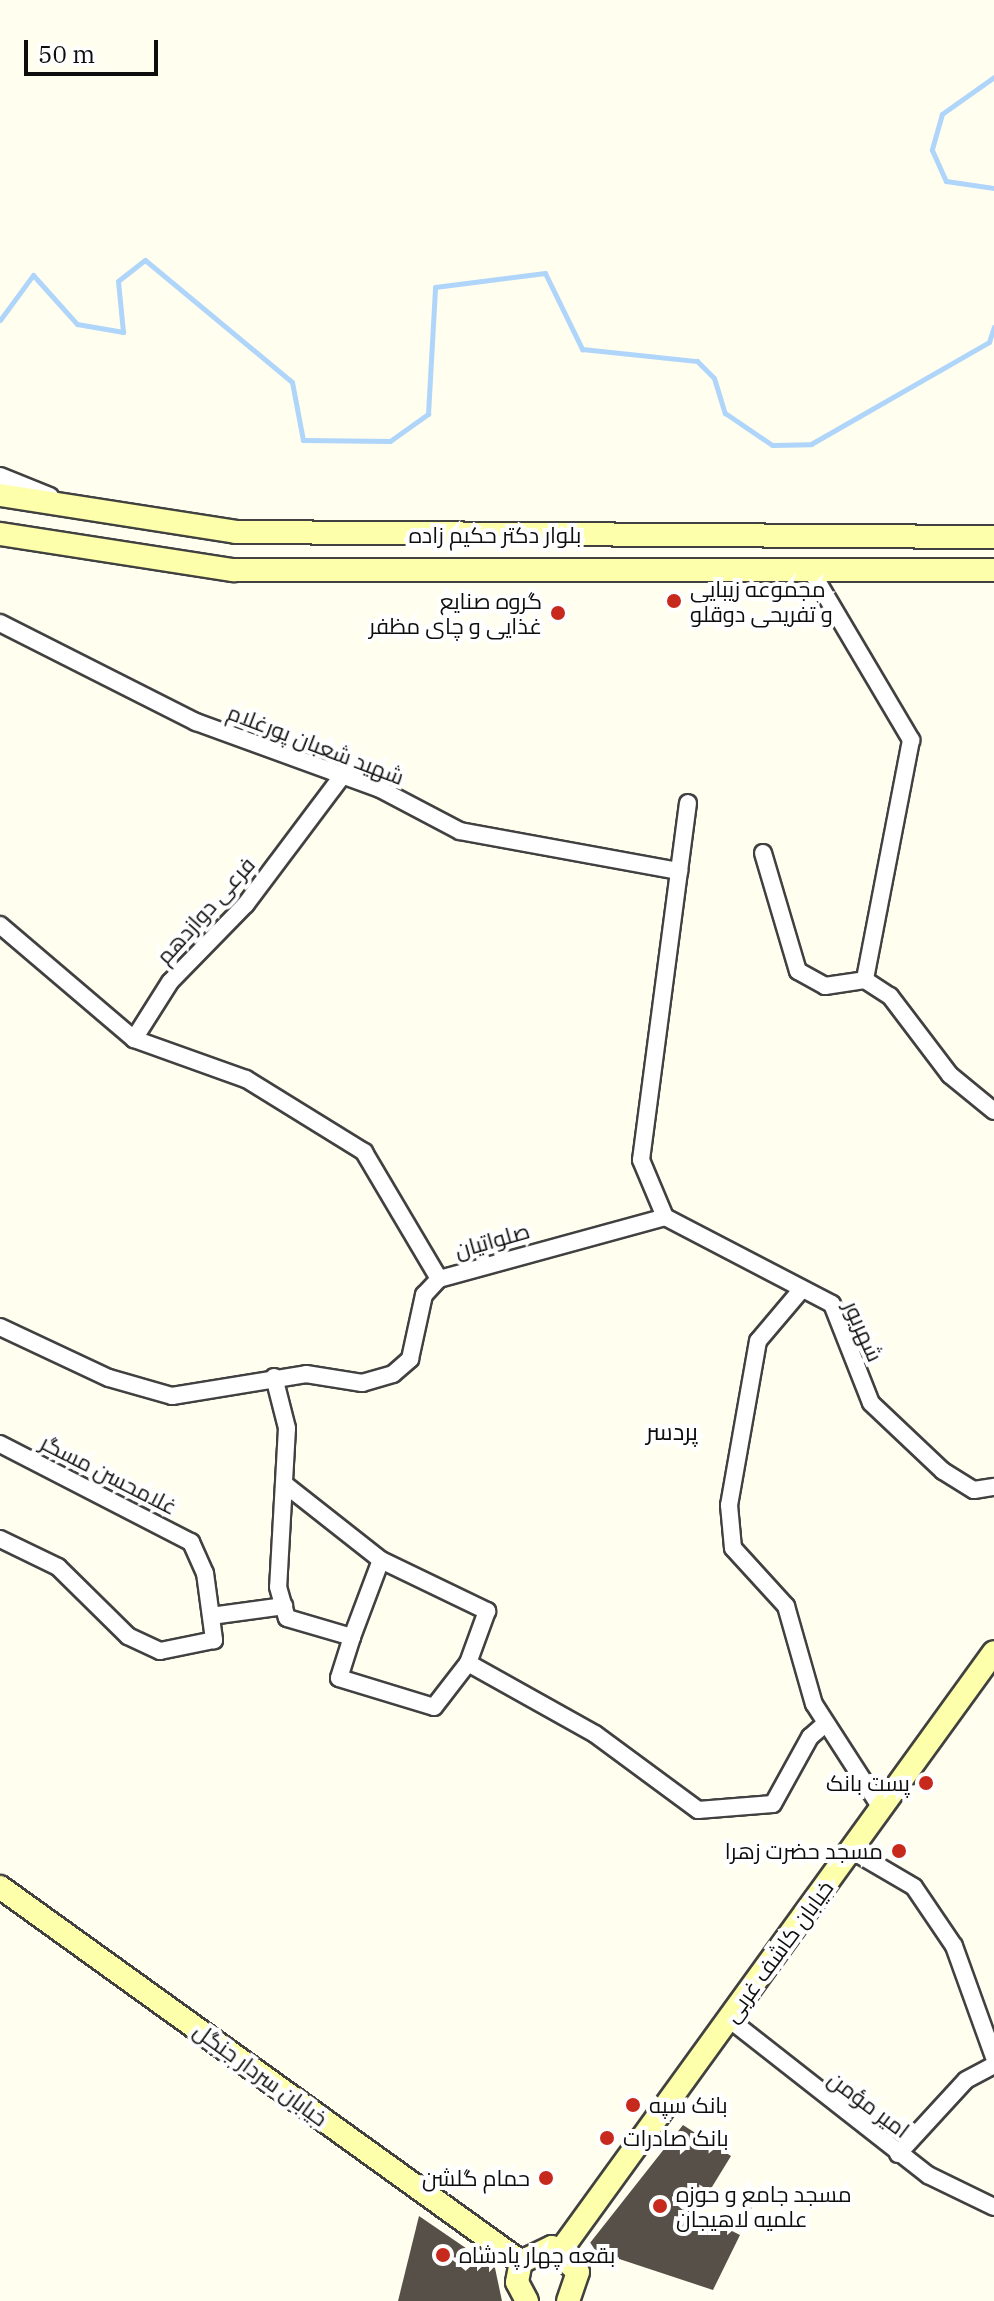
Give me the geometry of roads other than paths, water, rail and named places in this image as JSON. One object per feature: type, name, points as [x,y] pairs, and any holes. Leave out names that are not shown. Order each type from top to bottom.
[{"type":"main road","name":"بلوار دکتر حکیم زاده","points":[[0,495],[236,532],[994,537]]},
{"type":"main road","name":"بلوار دکتر حکیم زاده","points":[[0,534],[233,570],[424,566],[994,570]]},
{"type":"main road","points":[[424,566],[426,535]]},
{"type":"main road","points":[[717,535],[717,568]]},
{"type":"main road","name":"خیابان کاشف غربی","points":[[561,2250],[994,1652]]},
{"type":"main road","name":"خیابان سردار جنگل","points":[[0,1887],[521,2262]]},
{"type":"main road","points":[[526,2301],[517,2282],[521,2262],[543,2247],[561,2250],[578,2272],[571,2300]]},
{"type":"street","points":[[0,476],[83,510]]},
{"type":"street","points":[[810,569],[911,740],[865,980]]},
{"type":"street","name":"شهید شعبان پورغلام","points":[[0,623],[196,722],[343,775],[460,831],[679,871]]},
{"type":"street","name":"فرعی دوازدهم","points":[[134,1039],[170,982],[246,904],[343,775]]},
{"type":"street","points":[[665,1217],[641,1160],[688,803]]},
{"type":"street","points":[[763,853],[798,971],[825,986],[865,980],[890,996],[950,1075],[994,1111]]},
{"type":"street","name":"صلواتیان","points":[[0,925],[134,1039],[246,1079],[364,1152],[439,1279],[665,1217]]},
{"type":"street","name":"شهریور","points":[[665,1217],[832,1304],[871,1403],[943,1471],[974,1490],[994,1487]]},
{"type":"street","points":[[0,1327],[109,1378],[172,1396],[274,1377],[362,1383],[393,1374],[410,1359],[424,1295],[439,1279]]},
{"type":"street","points":[[802,1289],[758,1341],[729,1505],[733,1548],[786,1606],[825,1724],[881,1808]]},
{"type":"street","points":[[274,1377],[287,1428],[287,1486],[278,1587],[287,1618],[352,1637]]},
{"type":"street","name":"غلامحسن مسگر","points":[[0,1444],[191,1542],[211,1616],[214,1640],[160,1651],[128,1636],[58,1567],[0,1539]]},
{"type":"street","points":[[287,1486],[381,1560],[487,1611],[468,1663],[434,1707],[339,1678],[381,1560]]},
{"type":"street","points":[[211,1616],[284,1606]]},
{"type":"street","points":[[468,1663],[595,1734],[698,1810],[773,1804],[810,1737],[825,1724]]},
{"type":"street","points":[[851,1850],[914,1887],[954,1946],[994,2057]]},
{"type":"street","name":"امیر مؤمن","points":[[729,2019],[898,2154],[994,2207]]},
{"type":"street","points":[[898,2154],[966,2080],[994,2065]]},
{"type":"waterway","points":[[994,77],[942,114],[932,150],[946,181],[994,188]]},
{"type":"waterway","points":[[0,320],[33,275],[77,324],[123,332],[118,281],[145,260],[292,382],[303,440],[390,441],[428,414],[435,287],[545,273],[582,349],[697,361],[714,378],[725,413],[772,445],[811,444],[989,342],[994,327]]},
{"type":"place","name":"مجموعه زیبایی و تفریحی دوقلو","points":[[674,601]]},
{"type":"place","name":"گروه صنایع غذایی و چای مظفر","points":[[558,613]]},
{"type":"place","name":"پست بانک","points":[[926,1783]]},
{"type":"place","name":"مسجد حضرت زهرا","points":[[899,1851]]},
{"type":"place","name":"بانک سپه","points":[[633,2105]]},
{"type":"place","name":"بانک صادرات","points":[[607,2138]]},
{"type":"place","name":"حمام گلشن","points":[[546,2178]]},
{"type":"place","name":"مسجد جامع و حوزه علمیه لاهیجان","points":[[660,2206]]},
{"type":"place","name":"بقعه چهار پادشاه","points":[[443,2255]]},
{"type":"district","name":"پردسر","points":[[672,1432]]}]
